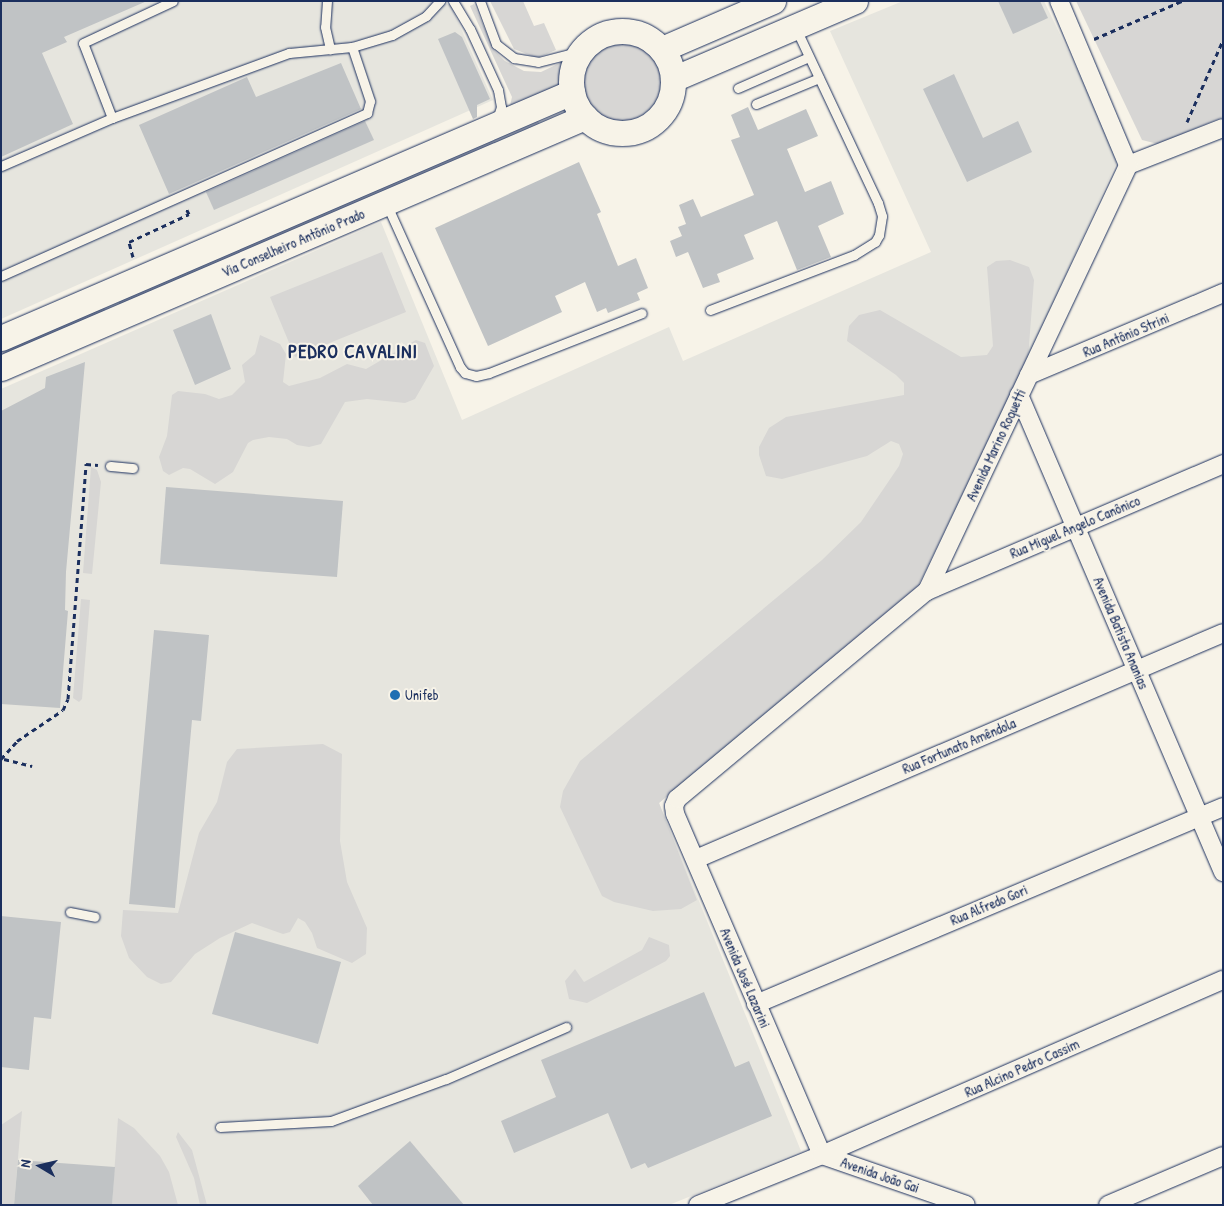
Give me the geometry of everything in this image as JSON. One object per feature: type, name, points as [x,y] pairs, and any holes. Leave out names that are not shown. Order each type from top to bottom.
[{"type":"main road","points":[[662,49],[773,1]]},
{"type":"main road","points":[[673,78],[855,1]]},
{"type":"main road","points":[[628,30],[652,40],[662,49],[670,63],[673,78],[666,109],[642,129],[612,132],[597,127],[585,117],[572,92],[571,78],[581,51],[598,36],[628,30]]},
{"type":"main road","name":"Via Conselheiro Antônio Prado","points":[[1,338],[572,92]]},
{"type":"main road","name":"Via Conselheiro Antônio Prado","points":[[1,368],[585,117]]},
{"type":"street","points":[[1059,1],[1080,45],[1128,165],[1223,128]]},
{"type":"street","name":"Avenida Marino Roquetti","points":[[677,799],[927,591],[1128,165]]},
{"type":"street","name":"Rua Antônio Strini","points":[[1029,375],[1223,293]]},
{"type":"street","name":"Avenida Batista Ananias","points":[[1018,395],[1223,872]]},
{"type":"street","name":"Rua Miguel Angelo Canônico","points":[[927,591],[1223,464]]},
{"type":"street","name":"Rua Fortunato Amêndola","points":[[696,859],[1223,633]]},
{"type":"street","name":"Avenida José Lazarini","points":[[677,799],[675,814],[696,859],[822,1156]]},
{"type":"street","name":"Rua Alfredo Gori","points":[[756,1004],[1223,807]]},
{"type":"street","name":"Rua Alcino Pedro Cassim","points":[[698,1205],[822,1156],[1223,980]]},
{"type":"street","name":"Avenida João Gai","points":[[822,1156],[966,1205]]},
{"type":"street","points":[[1108,1205],[1223,1156]]},
{"type":"lane","points":[[112,118],[83,43],[173,1]]},
{"type":"lane","points":[[327,1],[325,27],[330,49]]},
{"type":"lane","points":[[1,166],[112,118],[289,53],[352,47],[392,35],[432,11],[440,1]]},
{"type":"lane","points":[[453,1],[470,28],[498,90],[501,107],[494,125]]},
{"type":"lane","points":[[480,1],[496,44],[514,58],[538,62],[581,51]]},
{"type":"lane","points":[[710,310],[854,255],[875,242],[879,235],[882,216],[878,202],[795,27]]},
{"type":"lane","points":[[1,276],[367,114],[370,101],[352,47]]},
{"type":"lane","points":[[738,88],[809,57]]},
{"type":"lane","points":[[756,104],[819,78]]},
{"type":"lane","points":[[386,203],[460,367],[465,373],[476,376],[489,373],[642,313]]},
{"type":"lane","points":[[110,466],[132,468]]},
{"type":"lane","points":[[70,912],[95,917]]},
{"type":"lane","points":[[220,1127],[332,1121],[446,1079],[566,1027]]},
{"type":"path","points":[[1080,45],[1182,1]]},
{"type":"path","points":[[1176,147],[1223,40]]},
{"type":"path","points":[[129,242],[189,214],[186,208],[178,212]]},
{"type":"path","points":[[32,766],[3,759],[17,741],[63,710],[68,699],[86,464],[110,466]]},
{"type":"shaded area","points":[[1,1],[441,1],[451,6],[493,100],[1,319]]},
{"type":"shaded area","points":[[490,1],[523,1],[534,26],[544,23],[556,50],[537,58],[514,49]]},
{"type":"shaded area","name":"Unifeb","points":[[903,1],[1044,1],[1119,157],[1028,358],[918,586],[659,803],[801,1151],[669,1205],[1,1205],[1,389],[381,222],[462,420],[669,327],[683,361],[931,252],[830,31]]},
{"type":"shaded area","points":[[1076,1],[1223,1],[1223,117],[1158,144],[1142,140]]},
{"type":"shaded area","points":[[474,4],[494,50],[505,61],[524,71],[541,72],[566,60],[569,65],[566,85],[509,110],[512,97],[470,6]]},
{"type":"shaded area","points":[[622,43],[637,46],[650,54],[658,67],[661,82],[658,97],[650,110],[637,118],[622,121],[607,118],[594,110],[586,97],[583,82],[586,67],[594,54],[607,46]]},
{"type":"shaded area","points":[[538,121],[541,128],[120,306],[117,298]]},
{"type":"shaded area","points":[[382,252],[406,312],[295,357],[270,297]]},
{"type":"shaded area","points":[[1010,260],[1029,267],[1034,280],[1028,358],[918,586],[659,803],[697,900],[681,909],[653,911],[614,902],[602,896],[560,807],[563,791],[580,761],[822,560],[861,522],[899,466],[903,454],[899,444],[891,441],[867,456],[782,479],[766,476],[759,455],[759,447],[769,428],[786,417],[904,395],[904,383],[896,375],[847,341],[849,326],[859,315],[880,310],[961,357],[987,355],[993,346],[987,267],[996,261]]},
{"type":"shaded area","points":[[103,304],[106,312],[1,357],[1,349]]},
{"type":"shaded area","points":[[260,335],[280,344],[286,354],[283,382],[289,386],[320,378],[347,364],[366,369],[416,340],[425,343],[434,366],[415,399],[405,403],[367,399],[345,402],[321,444],[309,447],[297,445],[287,439],[269,437],[253,440],[248,443],[233,472],[215,484],[190,469],[183,468],[169,475],[163,471],[159,457],[167,436],[172,395],[178,391],[205,394],[219,399],[232,395],[245,382],[242,365],[255,354]]},
{"type":"shaded area","points":[[91,467],[97,470],[101,482],[92,574],[83,573]]},
{"type":"shaded area","points":[[81,599],[90,600],[82,699],[79,702],[73,698]]},
{"type":"shaded area","points":[[323,744],[342,754],[340,841],[347,882],[367,928],[366,954],[352,963],[317,948],[312,933],[305,922],[298,918],[290,932],[283,934],[252,923],[220,938],[195,954],[171,982],[161,984],[147,977],[129,958],[121,936],[123,910],[178,913],[199,833],[217,802],[227,762],[237,749]]},
{"type":"shaded area","points":[[649,937],[669,945],[670,956],[666,961],[587,1003],[569,999],[565,981],[575,969],[584,982],[642,950]]},
{"type":"shaded area","points":[[22,1111],[14,1205],[1,1205],[1,1125]]},
{"type":"shaded area","points":[[118,1118],[134,1128],[160,1156],[169,1172],[178,1205],[112,1205]]},
{"type":"shaded area","points":[[178,1132],[192,1150],[207,1205],[200,1205],[194,1178],[176,1137]]},
{"type":"building","points":[[1,1],[147,1],[64,37],[67,42],[42,53],[73,124],[1,157]]},
{"type":"building","points":[[998,1],[1040,1],[1048,18],[1013,34]]},
{"type":"building","points":[[455,32],[462,37],[490,99],[477,105],[477,117],[473,119],[438,39]]},
{"type":"building","points":[[341,63],[361,109],[169,194],[139,125],[247,77],[256,97]]},
{"type":"building","points":[[954,74],[983,138],[1018,121],[1032,152],[967,182],[923,89]]},
{"type":"building","points":[[748,107],[758,130],[806,109],[818,136],[787,149],[805,192],[831,181],[844,214],[818,226],[831,257],[797,270],[777,221],[744,235],[754,259],[717,274],[720,282],[703,288],[688,252],[676,257],[670,241],[682,236],[678,227],[686,224],[679,205],[693,199],[701,217],[754,195],[731,140],[740,137],[731,115]]},
{"type":"building","points":[[365,121],[374,140],[214,210],[206,192]]},
{"type":"building","points":[[579,162],[601,212],[597,214],[618,266],[636,258],[648,288],[637,293],[640,300],[608,313],[606,308],[597,312],[585,282],[555,296],[562,312],[488,346],[435,228]]},
{"type":"building","points":[[211,314],[231,369],[195,385],[173,330]]},
{"type":"building","points":[[85,362],[66,572],[65,610],[68,611],[60,708],[1,704],[1,411],[45,388],[46,377]]},
{"type":"building","points":[[166,487],[343,501],[337,577],[160,564]]},
{"type":"building","points":[[154,630],[209,635],[201,721],[192,720],[175,908],[129,904]]},
{"type":"building","points":[[1,916],[61,922],[51,1019],[34,1017],[29,1070],[1,1067]]},
{"type":"building","points":[[235,932],[341,962],[318,1044],[212,1014]]},
{"type":"building","points":[[704,992],[735,1067],[749,1061],[772,1116],[648,1168],[645,1163],[631,1169],[608,1113],[514,1153],[501,1121],[556,1097],[541,1060]]},
{"type":"building","points":[[410,1141],[464,1205],[373,1205],[358,1186]]},
{"type":"building","points":[[18,1160],[115,1167],[112,1205],[14,1205]]},
{"type":"place","name":"Unifeb","points":[[395,695]]},
{"type":"district","name":"PEDRO CAVALINI","points":[[353,352]]}]
